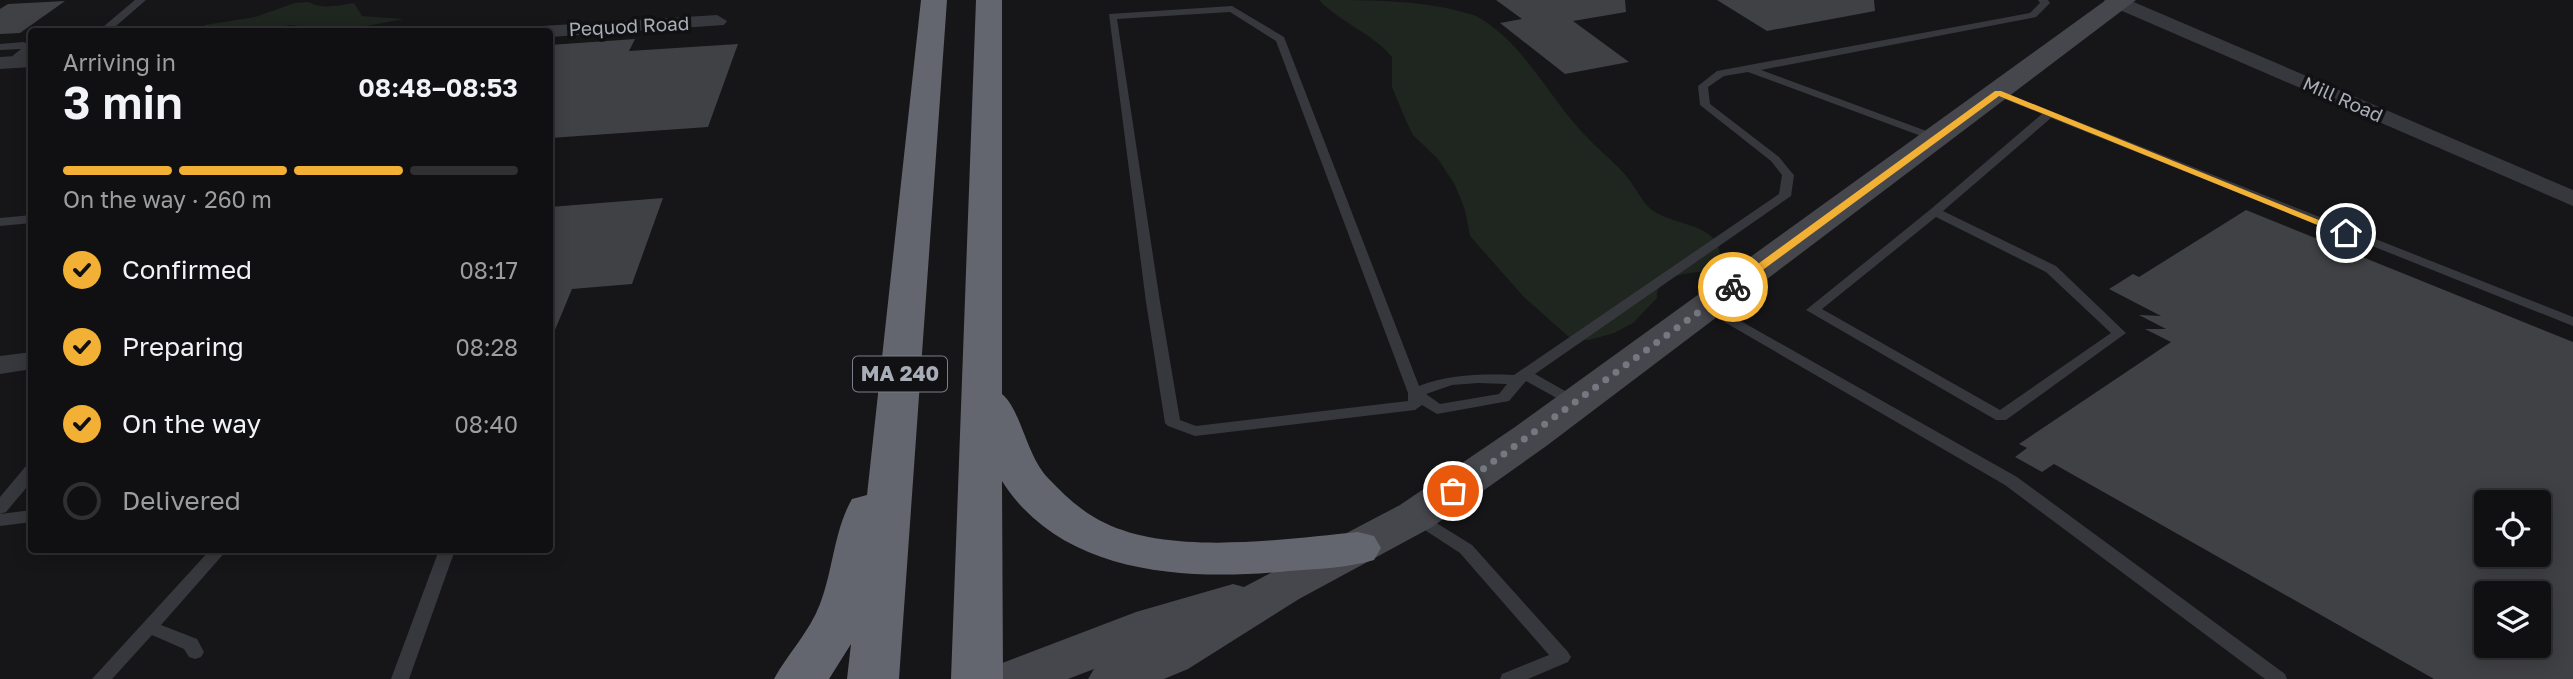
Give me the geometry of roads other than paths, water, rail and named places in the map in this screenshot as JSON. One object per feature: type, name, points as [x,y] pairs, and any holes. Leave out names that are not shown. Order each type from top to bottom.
[{"type":"highway","name":"MA 240","points":[[873,679],[934,0]]},
{"type":"highway","points":[[977,679],[989,0]]},
{"type":"highway","points":[[800,679],[832,637],[846,603],[899,382]]},
{"type":"highway","points":[[984,386],[1021,477],[1048,507],[1088,533],[1118,545],[1187,558],[1259,558],[1359,548]]},
{"type":"street","points":[[1114,679],[1170,655],[1282,587],[1416,516],[1576,403],[1998,93],[2118,1]]},
{"type":"street","name":"Mill Road","points":[[2118,1],[2573,199]]},
{"type":"street","name":"Pequod Road","points":[[553,31],[717,21]]},
{"type":"street","points":[[3,58],[28,61]]},
{"type":"street","points":[[0,365],[28,361]]},
{"type":"street","points":[[1015,679],[1153,625],[1282,587]]},
{"type":"lane","points":[[108,28],[141,0]]},
{"type":"lane","points":[[1415,393],[1415,405],[1195,431],[1174,423],[1153,302],[1112,16],[1232,9],[1280,39],[1415,393],[1437,409],[1504,398],[1522,377],[1784,196],[1788,175],[1775,159],[1705,105],[1703,86],[1721,73],[2033,15],[2043,8],[2043,0]]},
{"type":"lane","points":[[1749,69],[1936,138]]},
{"type":"lane","points":[[1998,93],[2573,322]]},
{"type":"lane","points":[[1935,212],[2051,269],[2119,332],[2001,417],[1813,310],[1935,212],[2049,114]]},
{"type":"lane","points":[[0,222],[28,219]]},
{"type":"lane","points":[[1707,306],[2011,481],[2278,679]]},
{"type":"lane","points":[[1415,393],[1433,383],[1522,377],[1576,403]]},
{"type":"lane","points":[[0,508],[28,475]]},
{"type":"lane","points":[[0,520],[28,516]]},
{"type":"lane","points":[[1416,516],[1466,549],[1562,657],[1509,679]]},
{"type":"lane","points":[[102,679],[216,553]]},
{"type":"lane","points":[[400,679],[446,553]]},
{"type":"lane","points":[[149,627],[191,644],[195,652]]}]
